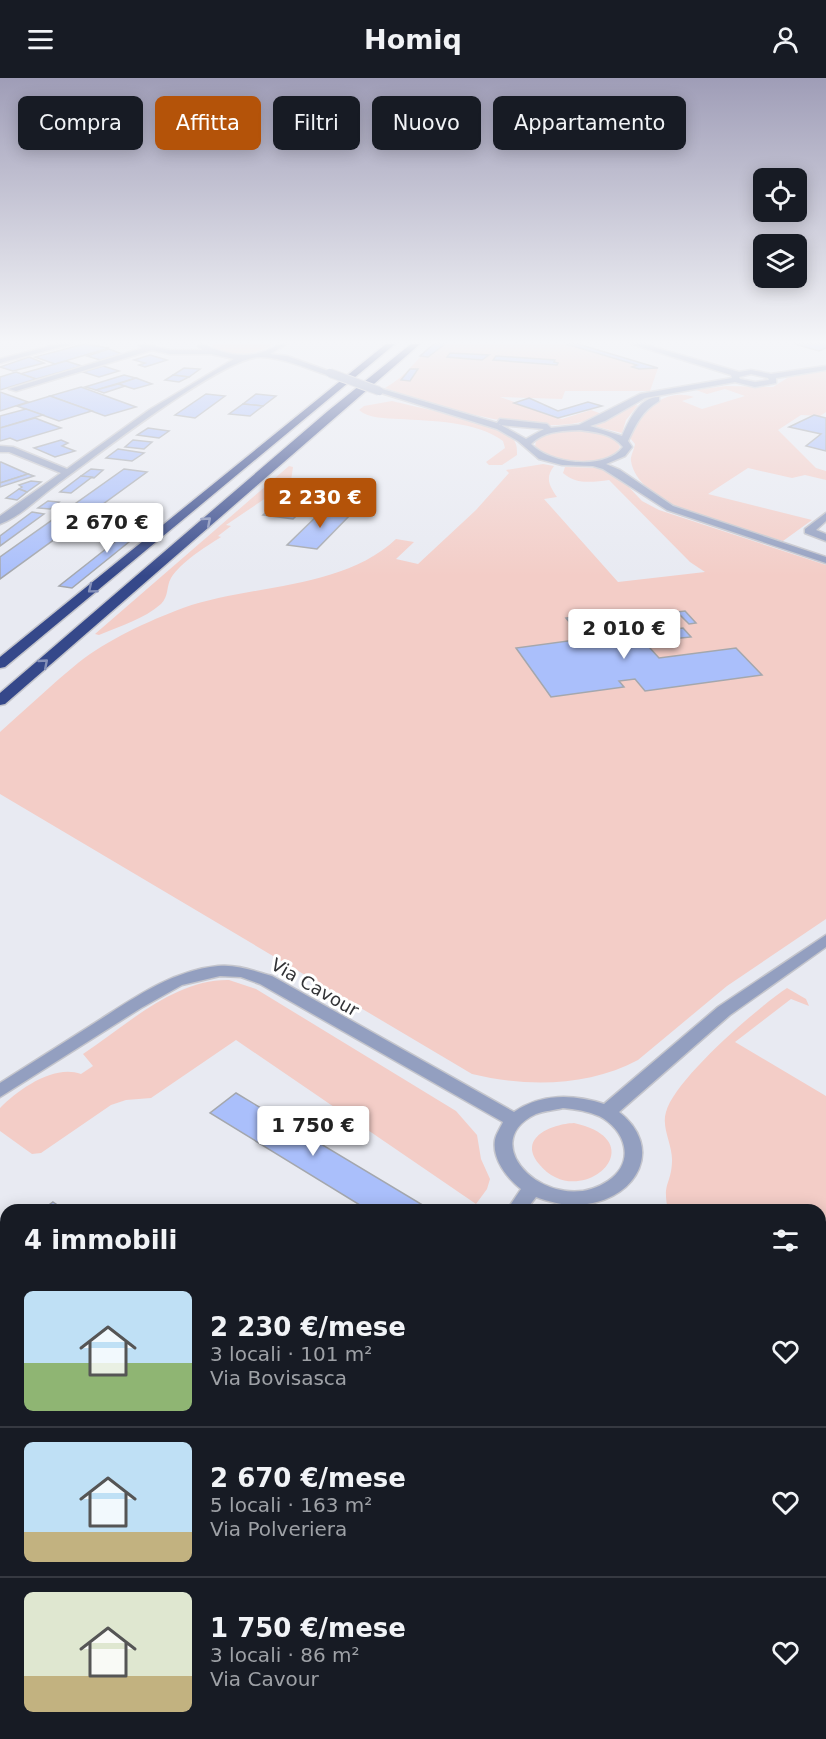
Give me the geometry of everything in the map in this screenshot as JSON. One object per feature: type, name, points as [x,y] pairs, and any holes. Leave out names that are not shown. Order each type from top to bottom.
[{"type":"highway","points":[[0,664],[297,422]]},
{"type":"highway","points":[[0,701],[322,422]]},
{"type":"street","points":[[0,521],[142,422]]},
{"type":"street","points":[[482,422],[510,432],[527,443],[530,450],[547,459],[590,463],[621,473],[639,491],[675,510],[826,560]]},
{"type":"street","points":[[498,422],[608,432],[624,440],[628,447],[627,462],[639,491]]},
{"type":"street","points":[[527,443],[538,434],[596,422]]},
{"type":"street","points":[[624,440],[631,422]]},
{"type":"street","points":[[0,449],[10,449],[67,472]]},
{"type":"street","points":[[590,463],[612,459],[627,462]]},
{"type":"street","points":[[826,516],[809,531],[826,538]]},
{"type":"street","points":[[605,1112],[618,1105],[724,1011],[826,940]]},
{"type":"street","name":"Via Cavour","points":[[0,1091],[165,986],[209,971],[233,970],[266,980],[514,1120]]},
{"type":"street","points":[[549,1103],[578,1103],[605,1112],[617,1119],[632,1139],[634,1161],[623,1180],[600,1194],[573,1198],[545,1193],[521,1180],[506,1160],[504,1139],[514,1120],[535,1107],[549,1103]]},
{"type":"street","points":[[521,1204],[533,1188]]},
{"type":"shaded area","points":[[439,422],[475,422],[504,432],[515,442],[517,455],[502,465],[489,465],[486,462],[505,448],[503,441],[480,429]]},
{"type":"shaded area","points":[[510,422],[581,422],[554,425]]},
{"type":"shaded area","points":[[602,422],[626,422],[622,433],[594,426]]},
{"type":"shaded area","points":[[638,422],[791,422],[778,430],[816,468],[826,471],[826,480],[805,475],[792,478],[748,468],[708,494],[812,520],[783,541],[695,515],[672,504],[652,492],[638,477],[631,461],[635,444],[630,438]]},
{"type":"shaded area","points":[[565,431],[604,434],[616,441],[620,447],[614,454],[605,458],[579,461],[553,457],[535,447],[536,440],[544,435]]},
{"type":"shaded area","points":[[543,464],[554,466],[549,482],[557,497],[544,499],[618,582],[705,572],[690,562],[609,480],[585,482],[573,479],[563,473],[565,467],[605,468],[624,482],[642,501],[659,510],[826,565],[826,919],[727,986],[638,1060],[598,1075],[556,1082],[513,1081],[472,1074],[0,794],[0,732],[68,671],[115,639],[142,625],[209,600],[295,584],[350,568],[374,556],[396,539],[414,542],[396,559],[418,564],[476,510],[509,473],[506,470]]},
{"type":"shaded area","points":[[289,466],[293,467],[291,481],[226,525],[231,526],[218,536],[221,537],[181,566],[171,578],[161,604],[132,622],[99,635],[95,634]]},
{"type":"shaded area","points":[[229,980],[256,989],[456,1111],[477,1135],[481,1159],[490,1179],[487,1189],[476,1204],[236,1040],[151,1098],[126,1100],[111,1105],[41,1153],[32,1154],[0,1131],[0,1108],[27,1086],[60,1072],[81,1074],[93,1066],[83,1054],[152,1006],[189,987]]},
{"type":"shaded area","points":[[787,988],[806,999],[809,1006],[791,999],[735,1042],[826,1096],[826,1204],[667,1204],[666,1189],[672,1162],[666,1130],[666,1112],[684,1082],[700,1064],[757,1011]]},
{"type":"shaded area","points":[[574,1123],[599,1132],[610,1144],[611,1158],[603,1169],[590,1178],[573,1181],[555,1177],[539,1164],[533,1155],[532,1146],[535,1139],[548,1129]]},
{"type":"building","points":[[0,422],[21,422],[0,428]]},
{"type":"building","points":[[23,422],[44,422],[61,428],[17,441],[10,438],[0,441],[0,428]]},
{"type":"building","points":[[800,422],[826,422],[826,451],[806,446],[821,434],[789,427]]},
{"type":"building","points":[[148,428],[169,431],[159,438],[137,435]]},
{"type":"building","points":[[61,440],[68,443],[62,446],[75,451],[55,457],[34,448]]},
{"type":"building","points":[[133,440],[152,442],[144,449],[125,447]]},
{"type":"building","points":[[118,449],[144,453],[132,461],[106,458]]},
{"type":"building","points":[[1,462],[28,474],[0,483]]},
{"type":"building","points":[[91,469],[103,470],[94,478],[81,476]]},
{"type":"building","points":[[124,469],[147,472],[0,579],[0,557]]},
{"type":"building","points":[[28,474],[34,476],[0,487],[0,483]]},
{"type":"building","points":[[81,476],[92,477],[71,493],[60,492]]},
{"type":"building","points":[[31,481],[41,482],[27,492],[19,489],[22,487],[19,485]]},
{"type":"building","points":[[19,489],[27,492],[17,500],[6,498]]},
{"type":"building","points":[[281,499],[310,503],[293,519],[263,515]]},
{"type":"building","points":[[48,501],[59,502],[50,509],[38,508]]},
{"type":"building","points":[[323,510],[352,513],[317,549],[287,545]]},
{"type":"building","points":[[32,512],[44,514],[0,546],[0,536]]},
{"type":"building","points":[[144,519],[155,521],[72,588],[59,586]]},
{"type":"building","points":[[628,610],[651,636],[640,637],[659,658],[736,648],[762,675],[645,691],[635,679],[619,681],[624,687],[551,697],[516,648],[583,639],[566,618]]},
{"type":"building","points":[[685,611],[696,623],[689,624],[677,612]]},
{"type":"building","points":[[683,628],[691,637],[662,640],[654,632]]},
{"type":"building","points":[[236,1093],[421,1204],[358,1204],[210,1113]]}]
